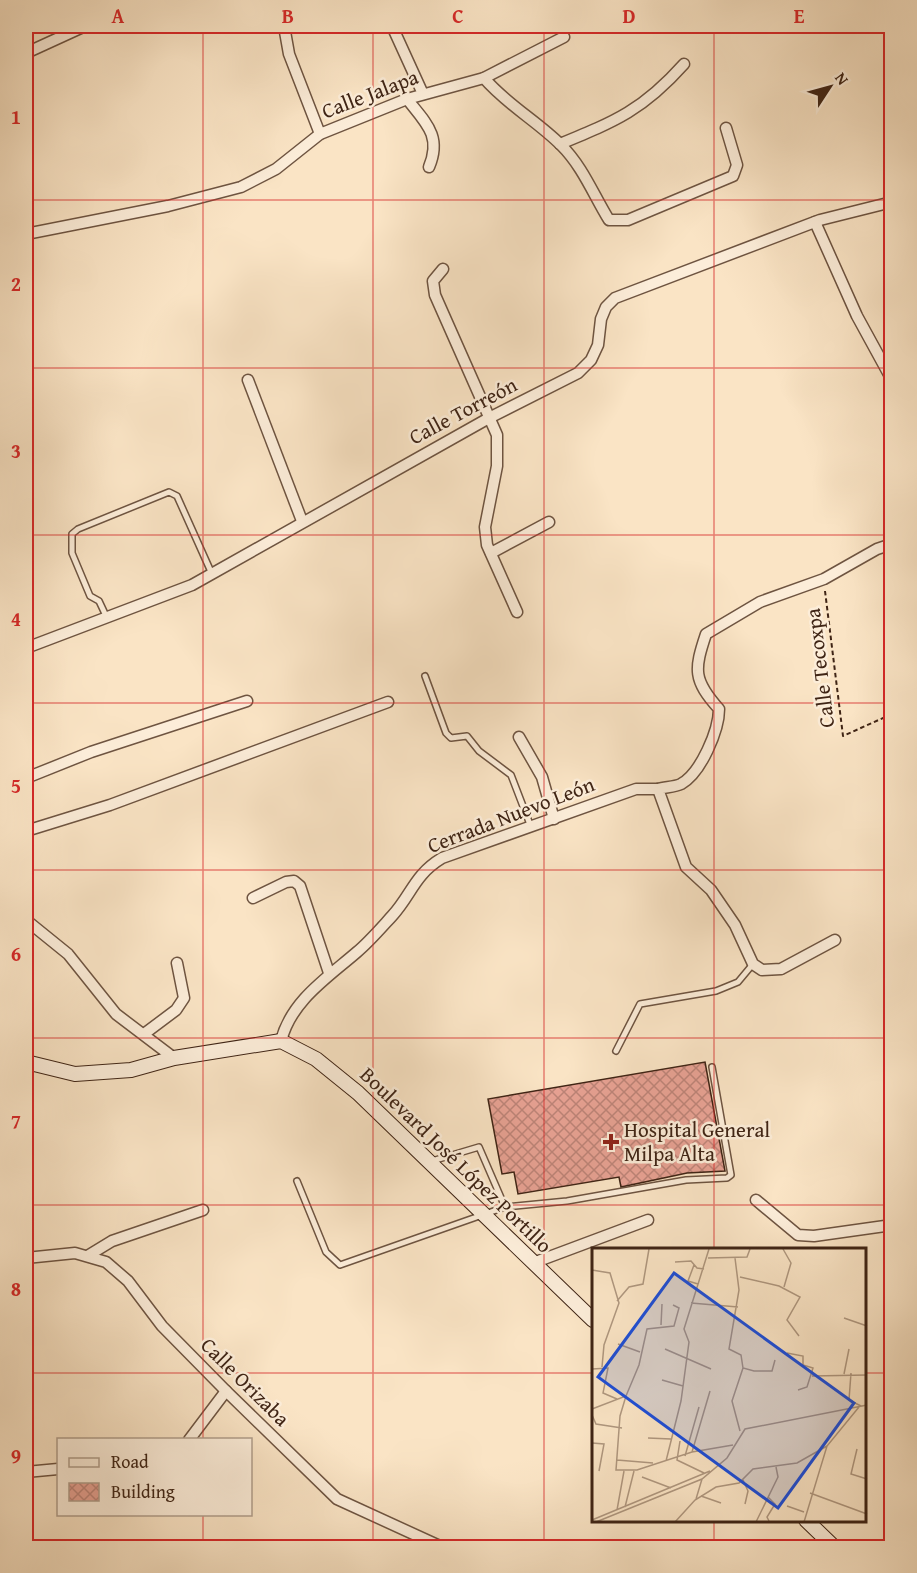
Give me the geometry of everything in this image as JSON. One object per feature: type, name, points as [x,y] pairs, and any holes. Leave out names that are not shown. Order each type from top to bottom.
[{"type":"main road","points":[[26,1062],[75,1074],[131,1070],[174,1058],[281,1041]]},
{"type":"main road","name":"Boulevard José López Portillo","points":[[281,1041],[316,1059],[358,1093],[592,1319]]},
{"type":"main road","points":[[807,1522],[835,1548]]},
{"type":"street","points":[[26,53],[86,26]]},
{"type":"street","points":[[284,26],[290,54],[320,134]]},
{"type":"street","points":[[392,26],[423,94]]},
{"type":"street","name":"Calle Jalapa","points":[[26,234],[168,206],[242,187],[276,170],[320,134],[407,99],[484,78],[564,37]]},
{"type":"street","points":[[560,144],[619,120],[658,92],[684,64]]},
{"type":"street","points":[[484,78],[560,144],[585,175],[609,220],[628,220],[733,176],[737,165],[726,128]]},
{"type":"street","points":[[407,99],[430,130],[435,143],[429,167]]},
{"type":"street","name":"Calle Torreón","points":[[26,648],[192,585],[302,521],[489,418],[578,373],[591,360],[598,345],[601,319],[615,298],[815,222],[891,202]]},
{"type":"street","points":[[815,222],[857,316],[891,380]]},
{"type":"street","points":[[442,269],[433,281],[435,295],[497,435],[497,466],[485,527],[487,545],[517,612]]},
{"type":"street","points":[[248,380],[302,521]]},
{"type":"street","points":[[491,552],[549,522]]},
{"type":"street","name":"Cerrada Nuevo León","points":[[281,1041],[290,1019],[307,995],[329,973],[357,952],[394,914],[425,868],[442,858],[636,789],[658,789],[682,783],[704,757],[719,726],[719,709],[700,688],[698,660],[706,634],[760,602],[824,579],[877,549],[891,544]]},
{"type":"street","points":[[26,778],[91,752],[247,701]]},
{"type":"street","points":[[26,831],[110,804],[388,702]]},
{"type":"street","points":[[519,736],[542,777],[554,819]]},
{"type":"street","points":[[658,789],[686,867],[711,890],[735,926],[753,964],[762,970],[781,969],[835,940]]},
{"type":"street","points":[[254,898],[286,882],[294,882],[300,886],[329,973]]},
{"type":"street","points":[[26,920],[68,954],[116,1014],[174,1058]]},
{"type":"street","points":[[144,1034],[176,1010],[184,999],[177,963]]},
{"type":"street","points":[[756,1200],[798,1235],[814,1236],[891,1225]]},
{"type":"street","points":[[89,1255],[112,1241],[203,1210]]},
{"type":"street","points":[[533,1263],[648,1221]]},
{"type":"street","name":"Calle Orizaba","points":[[26,1258],[75,1253],[89,1255],[118,1270],[162,1326],[337,1498],[444,1548]]},
{"type":"street","points":[[191,1438],[226,1391]]},
{"type":"street","points":[[26,1472],[57,1469]]},
{"type":"lane","points":[[107,619],[99,601],[90,596],[72,553],[72,534],[78,529],[169,492],[177,496],[212,574]]},
{"type":"lane","points":[[425,676],[446,733],[451,738],[467,736],[479,751],[508,771],[531,827]]},
{"type":"lane","points":[[616,1051],[640,1004],[716,991],[738,982],[753,964]]},
{"type":"lane","points":[[297,1181],[326,1252],[340,1265],[505,1207],[567,1201],[686,1180],[727,1178],[731,1175],[712,1067]]},
{"type":"lane","points":[[428,1162],[479,1147],[505,1207]]},
{"type":"path","name":"Calle Tecoxpa","points":[[824,579],[843,736],[891,714]]},
{"type":"building","points":[[705,1062],[725,1171],[687,1173],[621,1187],[619,1177],[518,1194],[514,1172],[502,1174],[488,1099]]},
{"type":"place","name":"Hospital General Milpa Alta","points":[[611,1142]]}]
